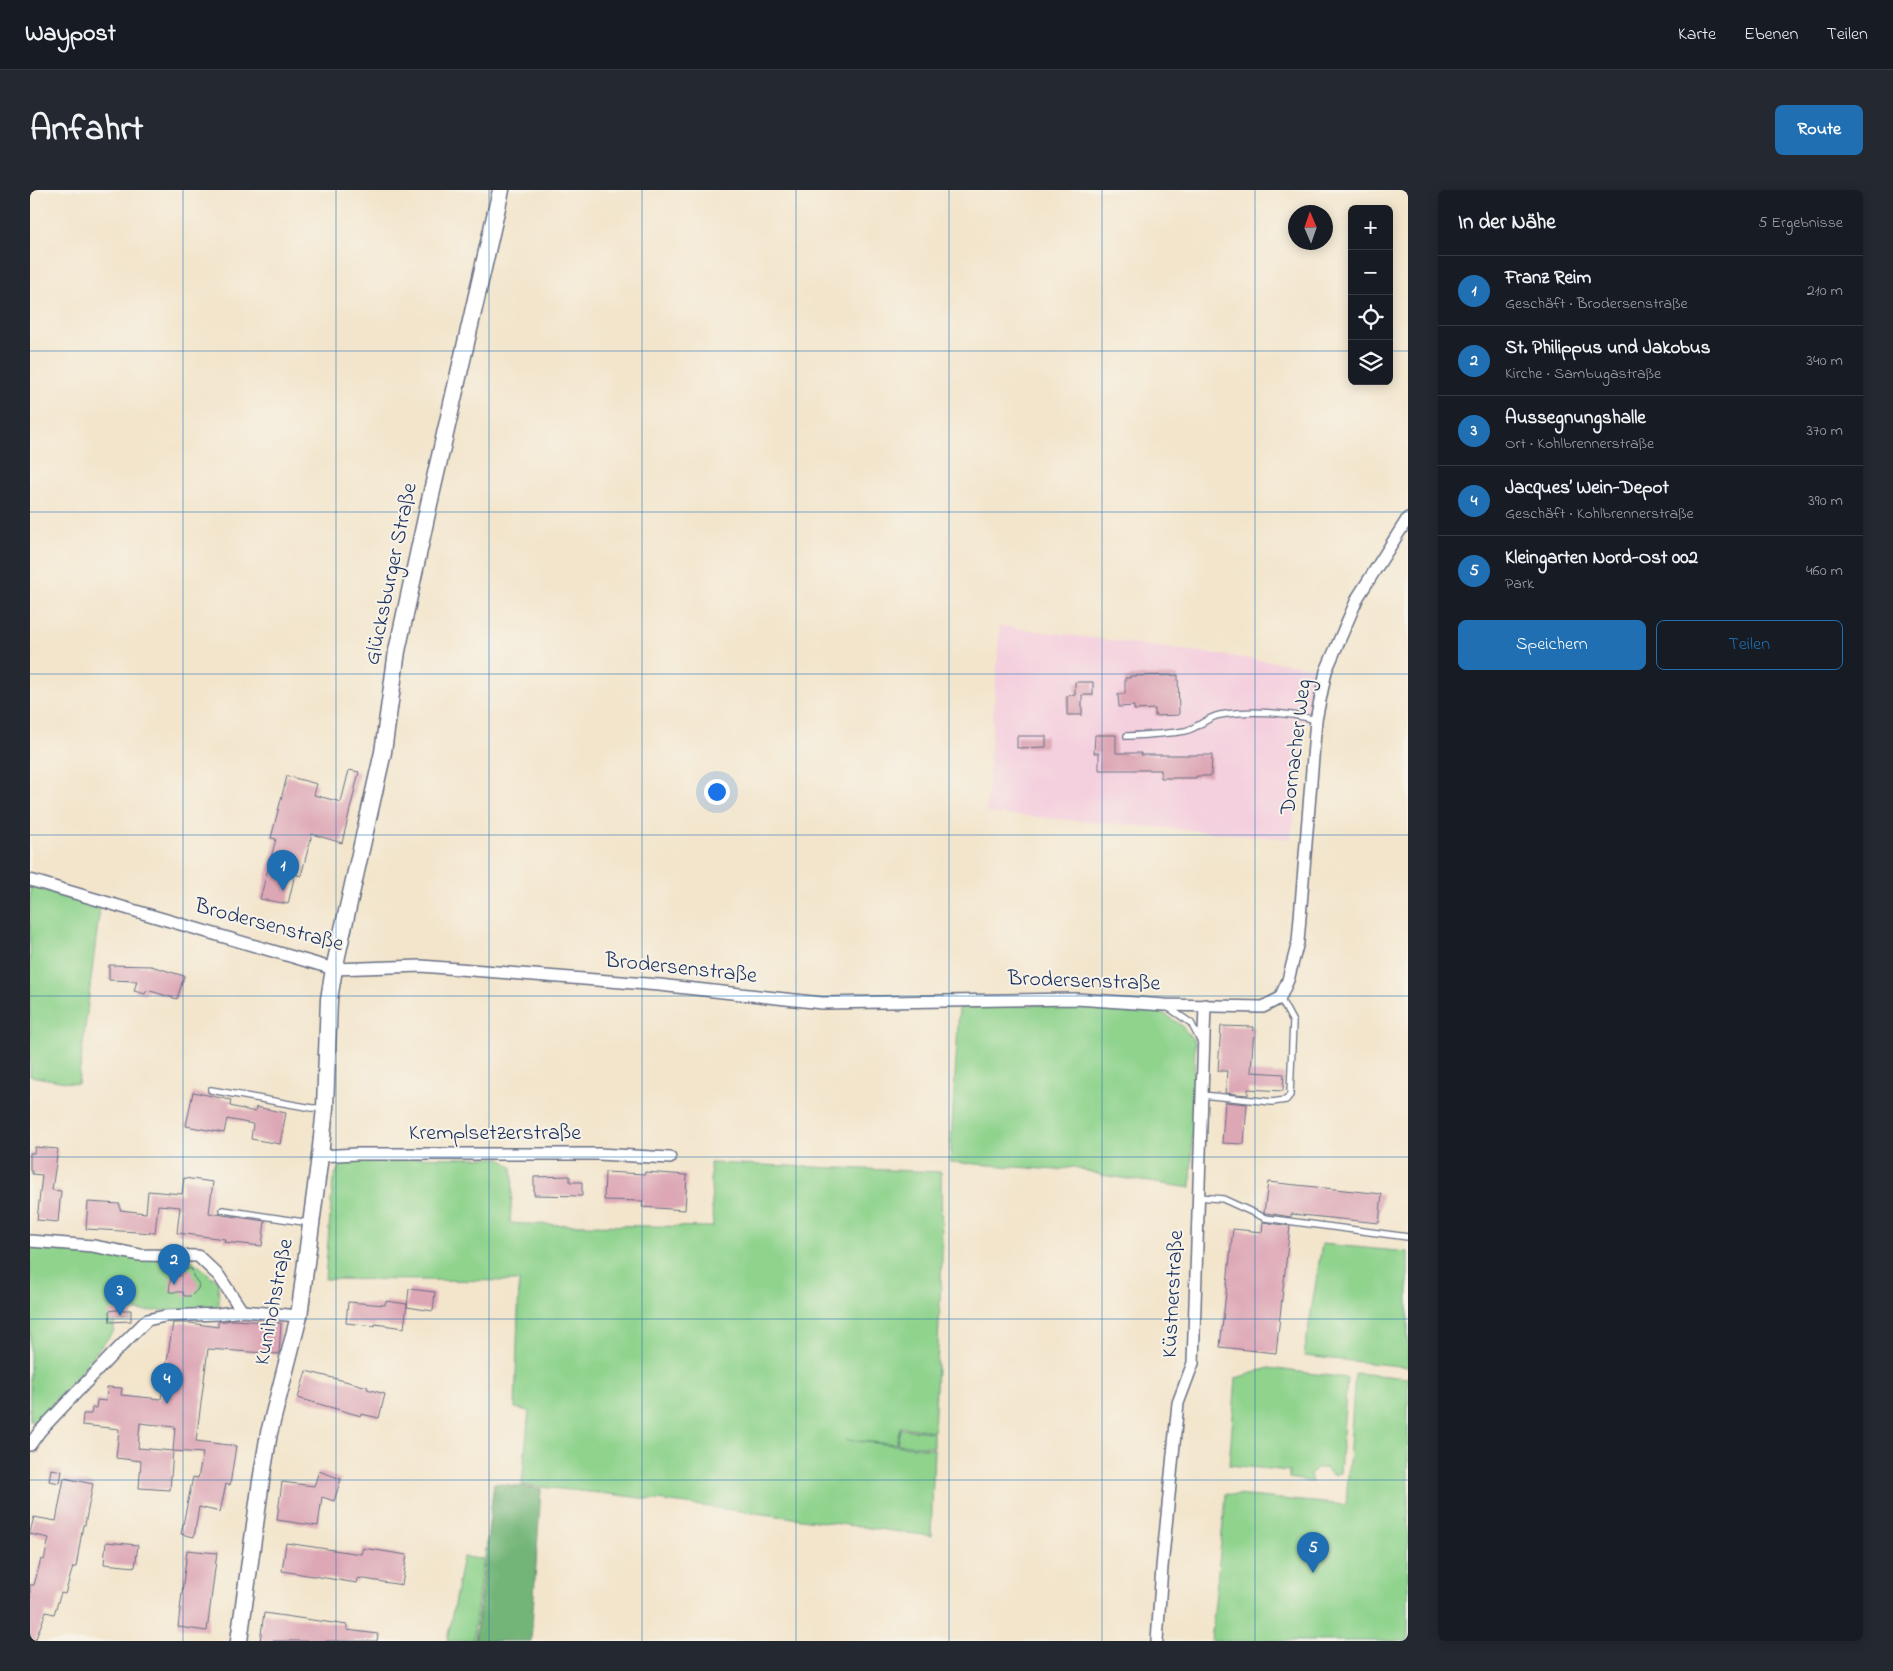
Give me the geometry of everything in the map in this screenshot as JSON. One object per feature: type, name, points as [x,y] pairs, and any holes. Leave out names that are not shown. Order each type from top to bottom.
[{"type":"street","name":"Glücksburger Straße","points":[[334,969],[383,752],[397,651],[501,190]]},
{"type":"street","name":"Dornacher Weg","points":[[1280,998],[1288,980],[1298,942],[1316,720],[1326,671],[1358,597],[1408,518]]},
{"type":"street","name":"Brodersenstraße","points":[[30,880],[334,969],[421,966],[659,985],[822,1003],[1076,999],[1165,1005],[1263,1008],[1280,998]]},
{"type":"street","name":"Kunihohstraße","points":[[239,1641],[269,1433],[299,1316],[325,1108],[329,1000],[334,969]]},
{"type":"street","name":"Küstnerstraße","points":[[1157,1641],[1162,1567],[1178,1403],[1193,1363],[1205,1005]]},
{"type":"street","name":"Kremplsetzerstraße","points":[[320,1156],[356,1154],[598,1154],[670,1158]]},
{"type":"street","points":[[30,1241],[93,1246],[140,1255],[198,1256],[219,1276],[242,1311]]},
{"type":"street","points":[[30,1445],[40,1432],[147,1320],[165,1316],[242,1311],[299,1316]]},
{"type":"lane","points":[[1127,736],[1185,731],[1195,728],[1218,715],[1270,712],[1316,720]]},
{"type":"lane","points":[[1202,1095],[1272,1102],[1286,1100],[1290,1096],[1293,1022],[1280,998]]},
{"type":"lane","points":[[1165,1005],[1191,1023],[1204,1048]]},
{"type":"lane","points":[[211,1090],[312,1108],[325,1108]]},
{"type":"lane","points":[[1199,1197],[1223,1199],[1265,1218],[1408,1237]]},
{"type":"lane","points":[[223,1210],[312,1223]]},
{"type":"shaded area","points":[[1000,626],[1312,667],[1291,839],[986,813]]},
{"type":"green space","points":[[30,886],[100,907],[78,1084],[30,1076]]},
{"type":"green space","points":[[1001,1005],[1067,1005],[1161,1012],[1181,1025],[1195,1042],[1191,1188],[1101,1175],[1074,1167],[1056,1170],[950,1162],[959,1008]]},
{"type":"green space","points":[[353,1157],[500,1158],[512,1167],[510,1223],[523,1224],[713,1227],[710,1163],[941,1172],[942,1259],[934,1431],[900,1427],[896,1444],[846,1440],[934,1449],[931,1536],[618,1495],[522,1485],[529,1411],[515,1408],[519,1281],[325,1279],[333,1179],[341,1163]]},
{"type":"green space","points":[[1322,1244],[1408,1252],[1408,1367],[1304,1356]]},
{"type":"green space","points":[[30,1248],[193,1261],[218,1282],[219,1304],[213,1310],[131,1311],[131,1321],[114,1322],[114,1331],[37,1423],[30,1420]]},
{"type":"green space","points":[[1269,1368],[1347,1378],[1340,1473],[1332,1475],[1326,1468],[1317,1468],[1310,1475],[1312,1482],[1289,1478],[1289,1471],[1229,1465],[1236,1378]]},
{"type":"green space","points":[[1355,1373],[1408,1378],[1408,1641],[1211,1641],[1226,1494],[1346,1505]]},
{"type":"green space","points":[[900,1429],[933,1432],[933,1447],[897,1444]]},
{"type":"green space","points":[[494,1483],[541,1489],[531,1641],[475,1641]]},
{"type":"green space","points":[[463,1557],[483,1559],[473,1641],[447,1641]]},
{"type":"building","points":[[1178,675],[1179,715],[1155,716],[1155,709],[1134,710],[1134,706],[1119,707],[1118,694],[1125,694],[1125,678],[1130,678],[1130,676]]},
{"type":"building","points":[[1075,682],[1093,682],[1093,695],[1082,695],[1082,715],[1067,715],[1067,696],[1075,695]]},
{"type":"building","points":[[1095,735],[1116,735],[1116,753],[1212,755],[1211,776],[1161,778],[1161,770],[1099,770],[1099,753],[1094,753]]},
{"type":"building","points":[[1017,736],[1046,736],[1046,747],[1017,748]]},
{"type":"building","points":[[349,770],[359,772],[342,843],[312,834],[301,876],[295,874],[288,904],[260,899],[276,839],[271,838],[287,776],[317,784],[314,795],[341,802]]},
{"type":"building","points":[[109,965],[151,966],[184,976],[177,999],[147,990],[145,994],[134,991],[137,981],[109,980]]},
{"type":"building","points":[[1221,1026],[1254,1027],[1251,1072],[1284,1074],[1283,1091],[1248,1089],[1248,1095],[1225,1093],[1227,1071],[1218,1071]]},
{"type":"building","points":[[193,1092],[231,1100],[230,1106],[255,1112],[256,1107],[286,1113],[280,1144],[251,1139],[253,1124],[227,1119],[224,1133],[186,1126]]},
{"type":"building","points":[[1225,1102],[1247,1104],[1244,1144],[1222,1143]]},
{"type":"building","points":[[35,1147],[58,1149],[52,1190],[61,1191],[58,1222],[37,1220],[42,1175],[32,1174],[32,1171],[30,1171],[30,1153],[34,1153]]},
{"type":"building","points":[[605,1172],[687,1175],[685,1210],[642,1207],[643,1201],[604,1200]]},
{"type":"building","points":[[570,1176],[570,1182],[582,1182],[582,1196],[534,1195],[534,1177]]},
{"type":"building","points":[[184,1178],[213,1182],[209,1213],[265,1221],[262,1246],[224,1242],[225,1239],[177,1233],[180,1207],[158,1205],[155,1233],[86,1229],[88,1202],[120,1204],[120,1210],[146,1213],[148,1191],[182,1194]]},
{"type":"building","points":[[1268,1182],[1382,1194],[1379,1223],[1291,1214],[1291,1217],[1264,1213]]},
{"type":"building","points":[[1263,1222],[1290,1226],[1276,1353],[1220,1347],[1233,1229],[1262,1232]]},
{"type":"building","points":[[180,1269],[192,1269],[193,1276],[199,1284],[198,1289],[191,1296],[184,1296],[183,1292],[169,1292],[171,1276],[180,1276]]},
{"type":"building","points":[[409,1289],[435,1292],[433,1311],[407,1307]]},
{"type":"building","points":[[386,1301],[407,1304],[404,1328],[346,1323],[348,1302],[385,1305]]},
{"type":"building","points":[[131,1310],[131,1321],[110,1322],[109,1311]]},
{"type":"building","points":[[233,1320],[281,1323],[279,1354],[208,1349],[196,1441],[236,1446],[230,1485],[226,1484],[220,1512],[199,1507],[194,1537],[181,1534],[193,1477],[198,1478],[203,1453],[173,1451],[170,1490],[139,1488],[141,1461],[116,1458],[119,1429],[82,1425],[83,1414],[91,1414],[92,1408],[96,1408],[97,1400],[106,1401],[107,1387],[122,1388],[121,1395],[161,1399],[173,1323],[190,1323],[218,1327],[218,1322]],"holes":[[[140,1423],[175,1427],[173,1451],[138,1448]]]},
{"type":"building","points":[[306,1371],[368,1387],[367,1389],[385,1394],[379,1418],[361,1414],[361,1416],[298,1398]]},
{"type":"building","points":[[51,1469],[62,1471],[60,1483],[49,1481]]},
{"type":"building","points":[[319,1471],[341,1479],[334,1501],[322,1497],[318,1526],[277,1520],[282,1482],[314,1486]]},
{"type":"building","points":[[64,1478],[93,1484],[85,1525],[83,1525],[76,1567],[73,1567],[65,1594],[61,1593],[54,1614],[46,1612],[35,1641],[30,1641],[30,1585],[34,1585],[41,1559],[44,1560],[49,1538],[30,1534],[30,1532],[34,1517],[56,1521]]},
{"type":"building","points":[[106,1542],[138,1545],[135,1567],[104,1564]]},
{"type":"building","points":[[286,1543],[361,1554],[363,1548],[407,1555],[402,1585],[358,1578],[357,1583],[282,1571]]},
{"type":"building","points":[[187,1550],[217,1553],[207,1631],[178,1627]]},
{"type":"building","points":[[264,1613],[347,1625],[347,1630],[378,1634],[377,1641],[260,1641]]},
{"type":"place","name":"Franz Reim","points":[[283,891]]},
{"type":"place","name":"St. Philippus und Jakobus","points":[[174,1285]]},
{"type":"place","name":"Aussegnungshalle","points":[[120,1316]]},
{"type":"place","name":"Jacques’ Wein-Depot","points":[[167,1404]]},
{"type":"place","name":"Kleingarten Nord-Ost 002","points":[[1313,1573]]}]
